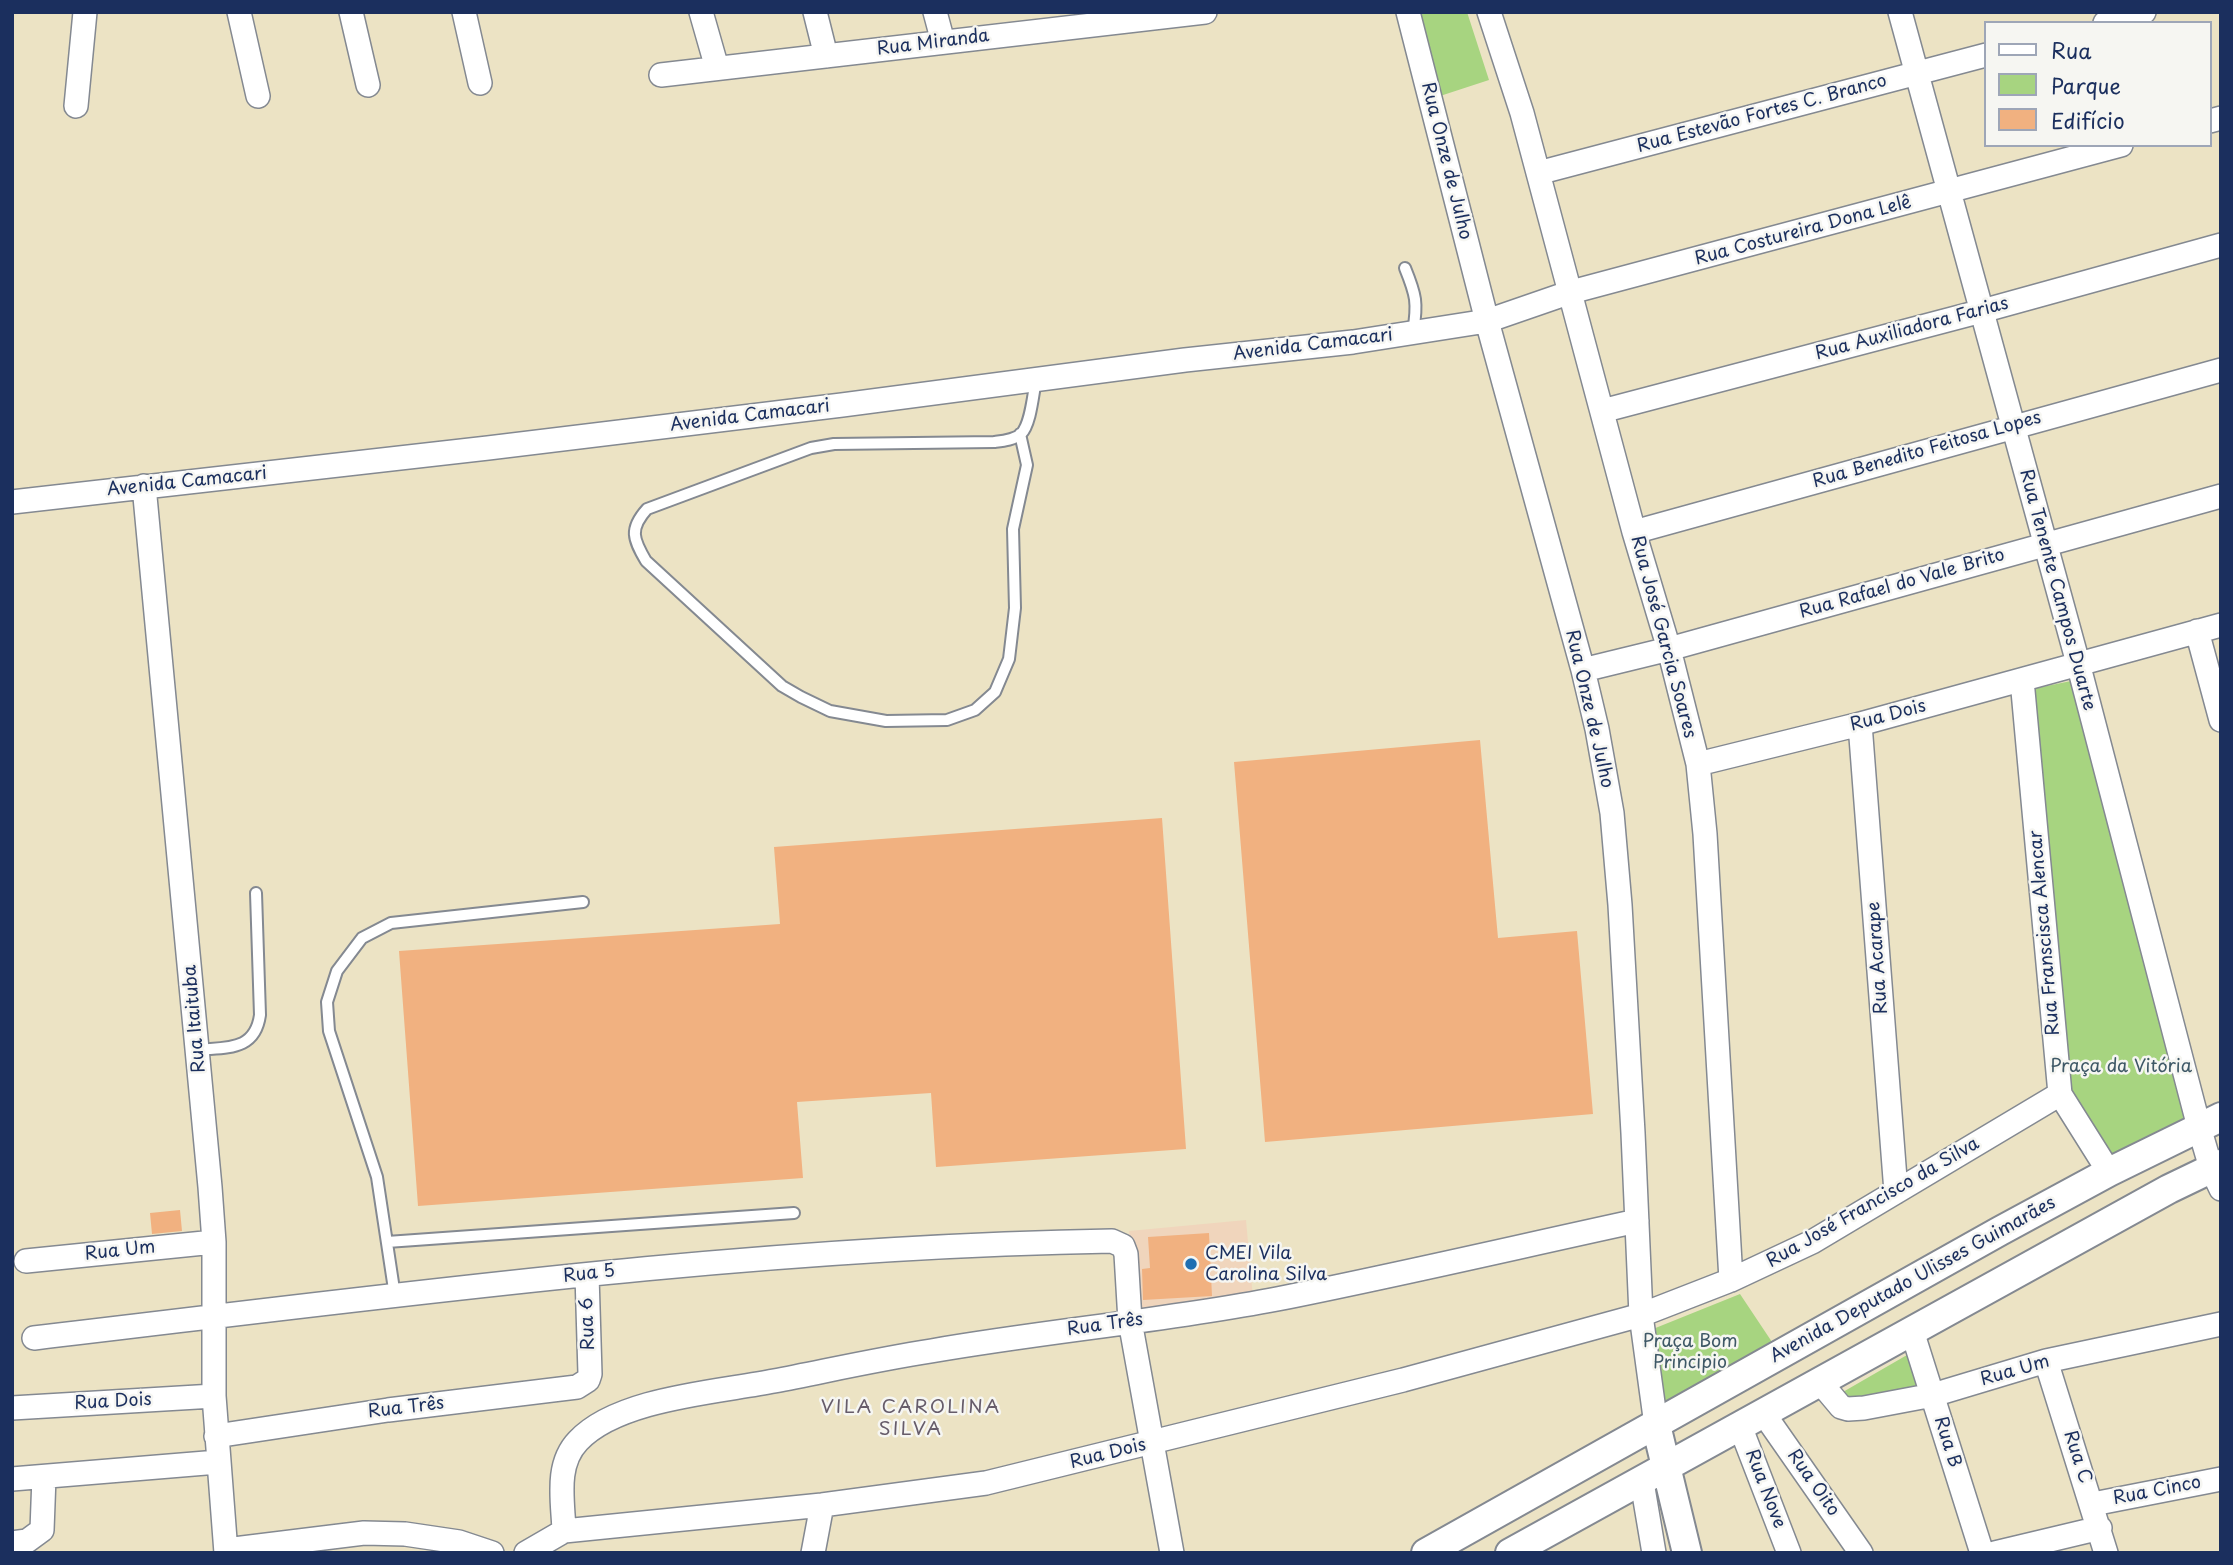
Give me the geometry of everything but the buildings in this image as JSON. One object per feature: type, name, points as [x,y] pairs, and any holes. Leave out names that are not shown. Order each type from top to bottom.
[{"type":"street","points":[[76,106],[85,12]]},
{"type":"street","points":[[239,12],[258,96]]},
{"type":"street","points":[[351,12],[368,85]]},
{"type":"street","points":[[464,12],[480,83]]},
{"type":"street","points":[[701,12],[717,68]]},
{"type":"street","points":[[815,12],[826,56]]},
{"type":"street","points":[[935,12],[943,42]]},
{"type":"street","name":"Rua Miranda","points":[[661,75],[943,42],[1050,21],[1205,12]]},
{"type":"street","name":"Rua Onze de Julho","points":[[1408,12],[1487,321],[1583,670],[1612,813],[1620,905],[1641,1315],[1656,1424]]},
{"type":"street","name":"Rua José Garcia Soares","points":[[1489,12],[1522,113],[1698,764],[1731,1280]]},
{"type":"street","name":"Rua Tenente Campos Duarte","points":[[1900,12],[2044,544],[2210,1122],[2218,1173]]},
{"type":"street","points":[[2112,21],[2144,12]]},
{"type":"street","name":"Rua Estevão Fortes C. Branco","points":[[1538,173],[1984,56]]},
{"type":"street","name":"Rua Costureira Dona Lelê","points":[[1487,321],[1571,292],[2114,147]]},
{"type":"street","name":"Rua Auxiliadora Farias","points":[[1602,411],[2221,245]]},
{"type":"street","name":"Avenida Camacari","points":[[12,502],[515,445],[1487,321]]},
{"type":"street","name":"Rua Benedito Feitosa Lopes","points":[[1634,532],[2221,370]]},
{"type":"street","name":"Rua Itaituba","points":[[144,486],[214,1242],[214,1396],[226,1552]]},
{"type":"street","name":"Rua Rafael do Vale Brito","points":[[1583,670],[1669,649],[2221,496]]},
{"type":"street","name":"Rua Dois","points":[[1698,764],[1860,724],[2221,625]]},
{"type":"street","points":[[2197,631],[2221,720]]},
{"type":"street","name":"Rua Franscisca Alencar","points":[[2022,680],[2060,1094],[2109,1172]]},
{"type":"street","name":"Rua Acarape","points":[[1860,724],[1896,1192]]},
{"type":"street","name":"Rua José Francisco da Silva","points":[[1641,1315],[1731,1280],[1812,1242],[2060,1094]]},
{"type":"street","name":"Avenida Deputado Ulisses Guimarães","points":[[1426,1553],[1909,1281],[2109,1172],[2210,1122]]},
{"type":"street","points":[[1510,1553],[1545,1543],[1667,1466],[1912,1331],[2218,1173]]},
{"type":"street","name":"Rua Três","points":[[564,1531],[562,1470],[566,1458],[579,1440],[613,1417],[675,1397],[931,1351],[1276,1299],[1637,1221]]},
{"type":"street","name":"Rua 5","points":[[34,1338],[644,1268],[949,1246],[1100,1241],[1112,1241],[1123,1247],[1126,1254],[1130,1321]]},
{"type":"street","name":"Rua Um","points":[[26,1261],[214,1242]]},
{"type":"street","name":"Rua 6","points":[[587,1275],[590,1374]]},
{"type":"street","name":"Rua Dois","points":[[564,1531],[822,1505],[986,1483],[1403,1380],[1641,1315]]},
{"type":"street","points":[[1130,1321],[1172,1553]]},
{"type":"street","name":"Rua Um","points":[[1820,1382],[1836,1403],[1848,1409],[1933,1395],[2046,1361],[2221,1324]]},
{"type":"street","name":"Rua B","points":[[1912,1331],[1982,1553]]},
{"type":"street","name":"Rua C","points":[[2046,1361],[2093,1504],[2106,1553]]},
{"type":"street","name":"Rua Três","points":[[216,1436],[387,1410],[577,1387],[588,1380],[590,1374]]},
{"type":"street","name":"Rua Dois","points":[[12,1408],[214,1396]]},
{"type":"street","name":"Rua Nove","points":[[1752,1420],[1789,1553]]},
{"type":"street","name":"Rua Oito","points":[[1752,1420],[1861,1553]]},
{"type":"street","points":[[1656,1424],[1687,1553]]},
{"type":"street","points":[[12,1479],[218,1462]]},
{"type":"street","points":[[12,1543],[27,1541],[42,1530],[44,1477]]},
{"type":"street","name":"Rua Cinco","points":[[2093,1504],[2221,1479]]},
{"type":"street","points":[[1642,1482],[1654,1553]]},
{"type":"street","points":[[813,1553],[822,1505]]},
{"type":"street","points":[[1995,1553],[2100,1528]]},
{"type":"street","points":[[526,1553],[564,1531]]},
{"type":"street","points":[[226,1552],[364,1533],[405,1534],[459,1542],[492,1553]]},
{"type":"lane","points":[[1405,268],[1415,292],[1417,309],[1413,332]]},
{"type":"lane","points":[[1020,434],[1027,465],[1013,529],[1015,608],[1009,659],[995,692],[975,710],[947,720],[887,721],[830,710],[801,697],[782,686],[646,561],[636,544],[637,520],[647,509],[811,448],[834,444],[994,442],[1010,439],[1020,434],[1027,424],[1036,380]]},
{"type":"lane","points":[[198,1050],[237,1046],[251,1039],[258,1029],[260,1015],[256,893]]},
{"type":"lane","points":[[395,1296],[377,1177],[329,1031],[327,1002],[337,971],[362,938],[391,923],[583,902]]},
{"type":"lane","points":[[387,1242],[794,1213]]},
{"type":"shaded area","name":"CMEI Vila Carolina Silva","points":[[1246,1220],[1253,1298],[1137,1309],[1129,1231]]},
{"type":"green space","points":[[1416,12],[1467,12],[1489,80],[1437,97]]},
{"type":"green space","name":"Praça da Vitória","points":[[2076,680],[2190,1117],[2116,1159],[2067,1087],[2032,689]]},
{"type":"green space","name":"Praça Bom Principio","points":[[1740,1294],[1776,1348],[1660,1407],[1648,1331]]},
{"type":"green space","points":[[1907,1355],[1920,1394],[1859,1404],[1836,1396]]},
{"type":"place","name":"CMEI Vila Carolina Silva","points":[[1191,1264]]},
{"type":"district","name":"VILA CAROLINA SILVA","points":[[911,1419]]}]
